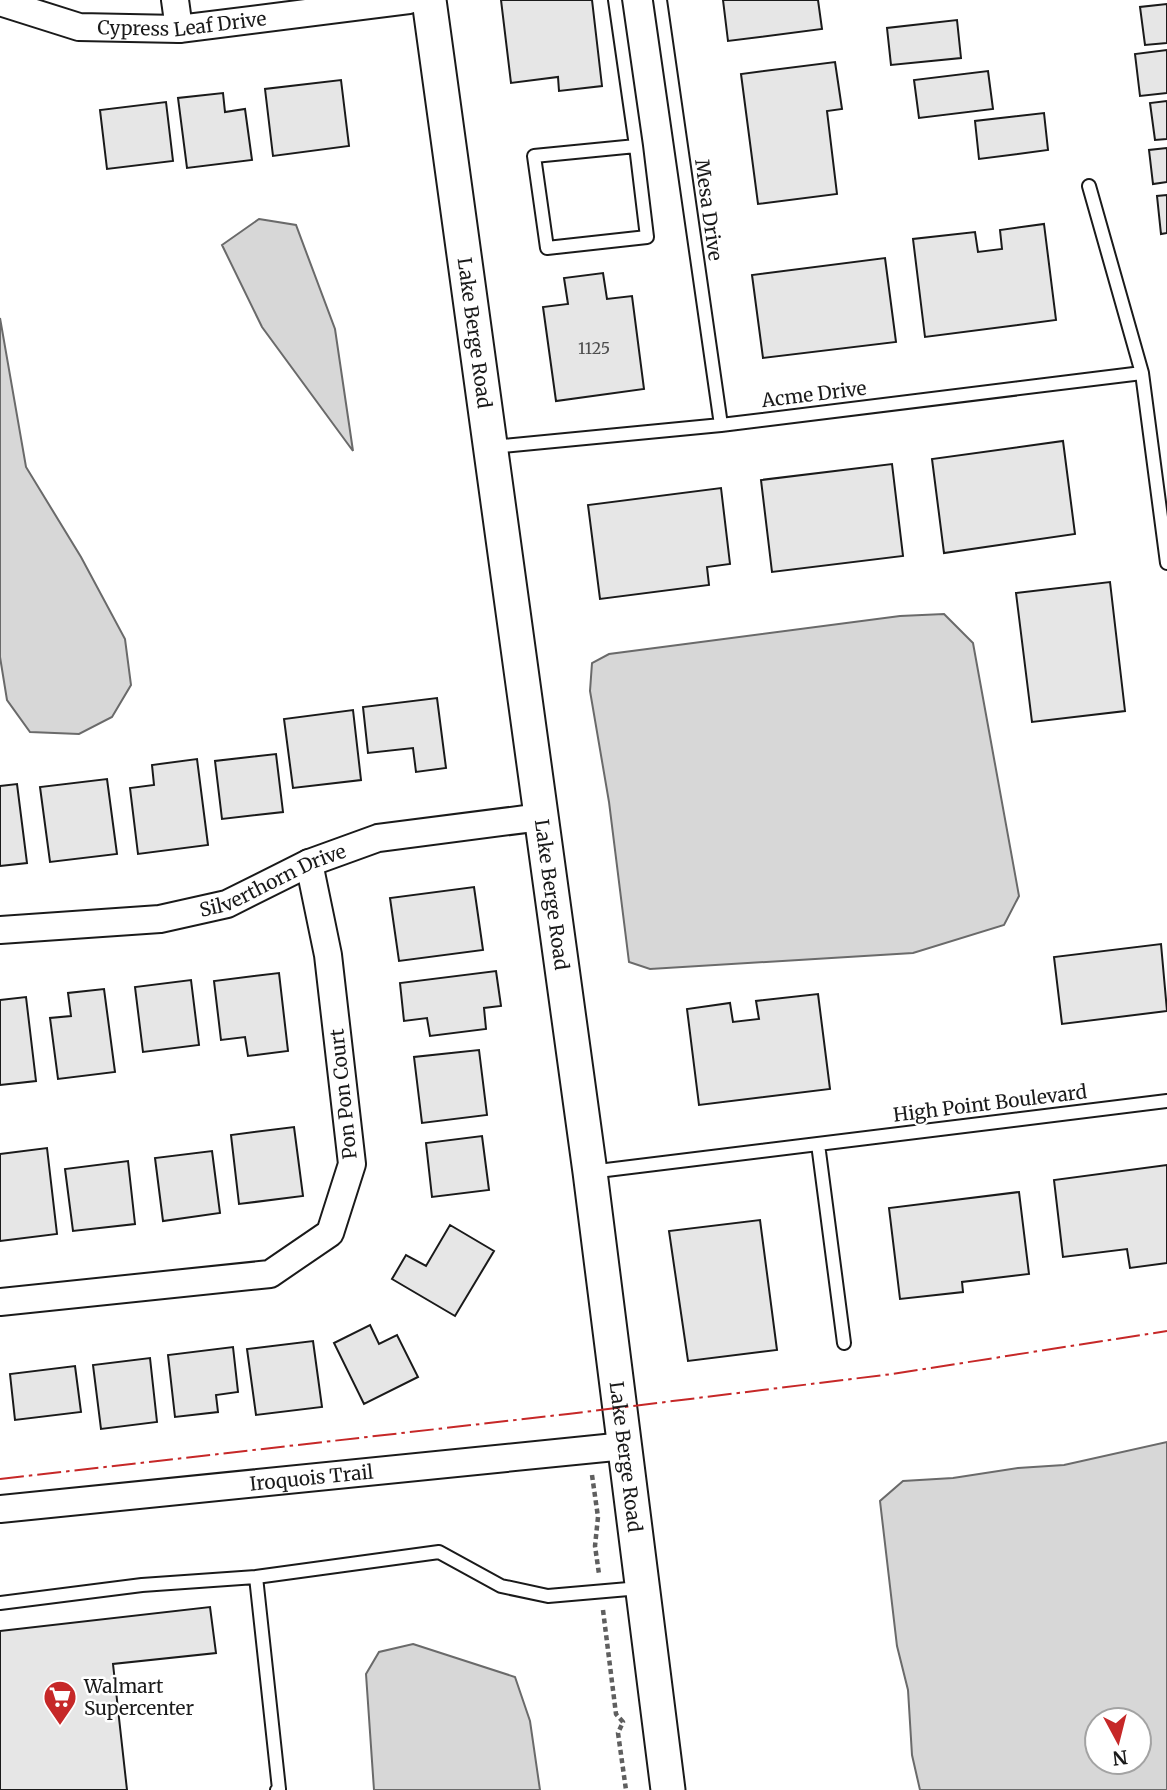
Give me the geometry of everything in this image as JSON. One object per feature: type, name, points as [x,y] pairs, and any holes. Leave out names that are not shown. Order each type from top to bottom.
[{"type":"street","points":[[175,0],[179,29]]},
{"type":"street","name":"Cypress Leaf Drive","points":[[0,2],[79,27],[179,29],[409,0]]},
{"type":"street","name":"Lake Berge Road","points":[[429,0],[590,1172],[668,1790]]},
{"type":"street","name":"Silverthorn Drive","points":[[0,930],[160,919],[227,904],[309,863],[378,838],[541,817]]},
{"type":"street","name":"Pon Pon Court","points":[[0,1303],[270,1274],[330,1233],[352,1164],[328,954],[309,863]]},
{"type":"street","name":"Iroquois Trail","points":[[0,1509],[625,1446]]},
{"type":"lane","points":[[615,0],[636,146],[647,237],[547,248],[534,156],[636,146]]},
{"type":"lane","name":"Mesa Drive","points":[[660,0],[721,425]]},
{"type":"lane","points":[[1089,186],[1142,373],[1167,563]]},
{"type":"lane","name":"Acme Drive","points":[[489,448],[721,425],[1142,373]]},
{"type":"lane","name":"High Point Boulevard","points":[[590,1172],[1167,1101]]},
{"type":"lane","points":[[818,1144],[844,1343]]},
{"type":"lane","points":[[0,1603],[142,1585],[256,1577],[439,1552],[502,1586],[548,1596],[643,1588]]},
{"type":"lane","points":[[256,1577],[277,1790]]},
{"type":"path","points":[[592,1475],[598,1517],[595,1546],[616,1714],[623,1722],[618,1733],[626,1790]]},
{"type":"shaded area","points":[[259,219],[296,225],[335,329],[353,451],[262,327],[222,245]]},
{"type":"shaded area","points":[[0,318],[26,467],[81,557],[125,639],[131,685],[112,717],[79,734],[30,732],[7,700],[0,657]]},
{"type":"shaded area","points":[[944,614],[973,643],[1019,896],[1004,925],[913,953],[650,969],[629,962],[609,802],[590,691],[592,663],[609,654],[900,616]]},
{"type":"shaded area","points":[[1167,1442],[1167,1790],[920,1790],[912,1755],[908,1690],[897,1646],[880,1501],[903,1481],[953,1478],[1018,1468],[1064,1465]]},
{"type":"shaded area","points":[[413,1644],[515,1677],[530,1721],[540,1790],[374,1790],[366,1674],[379,1652]]},
{"type":"building","points":[[501,0],[592,0],[602,86],[559,91],[558,77],[511,83]]},
{"type":"building","points":[[723,0],[818,0],[822,29],[728,41]]},
{"type":"building","points":[[1167,4],[1167,43],[1145,45],[1140,7]]},
{"type":"building","points":[[957,20],[961,58],[891,65],[887,28]]},
{"type":"building","points":[[1167,50],[1167,93],[1140,96],[1135,54]]},
{"type":"building","points":[[835,62],[842,109],[827,111],[837,194],[758,204],[741,74]]},
{"type":"building","points":[[988,71],[993,109],[919,118],[914,80]]},
{"type":"building","points":[[341,80],[349,146],[273,156],[265,89]]},
{"type":"building","points":[[223,93],[225,112],[245,109],[252,160],[187,168],[178,98]]},
{"type":"building","points":[[1167,101],[1167,139],[1155,140],[1150,103]]},
{"type":"building","points":[[166,102],[173,161],[107,169],[100,110]]},
{"type":"building","points":[[1044,113],[1048,150],[979,159],[975,121]]},
{"type":"building","points":[[1167,148],[1167,182],[1153,184],[1149,150]]},
{"type":"building","points":[[1167,195],[1167,233],[1161,234],[1157,196]]},
{"type":"building","points":[[1044,224],[1056,320],[925,337],[913,239],[975,232],[978,252],[1002,249],[1000,230]]},
{"type":"building","points":[[885,258],[896,342],[763,358],[752,275]]},
{"type":"building","points":[[603,273],[607,299],[632,296],[644,389],[556,401],[543,307],[568,304],[564,278]]},
{"type":"building","points":[[1063,441],[1075,534],[944,553],[932,459]]},
{"type":"building","points":[[892,464],[903,556],[772,572],[761,480]]},
{"type":"building","points":[[721,488],[730,564],[707,567],[709,585],[600,599],[588,505]]},
{"type":"building","points":[[1110,582],[1125,711],[1032,722],[1016,593]]},
{"type":"building","points":[[437,698],[446,768],[416,772],[413,748],[368,753],[363,707]]},
{"type":"building","points":[[353,710],[361,780],[293,788],[284,719]]},
{"type":"building","points":[[276,754],[283,812],[222,819],[215,761]]},
{"type":"building","points":[[197,759],[208,845],[138,854],[130,788],[154,785],[152,765]]},
{"type":"building","points":[[107,779],[117,854],[50,862],[40,787]]},
{"type":"building","points":[[17,784],[27,863],[0,866],[0,786]]},
{"type":"building","points":[[474,887],[483,950],[399,961],[390,898]]},
{"type":"building","points":[[1161,944],[1167,1011],[1062,1024],[1054,957]]},
{"type":"building","points":[[496,971],[501,1006],[484,1008],[486,1029],[430,1036],[427,1018],[404,1021],[400,983]]},
{"type":"building","points":[[279,973],[288,1051],[248,1056],[245,1037],[221,1040],[214,981]]},
{"type":"building","points":[[191,980],[199,1045],[143,1052],[135,987]]},
{"type":"building","points":[[104,989],[115,1072],[58,1079],[50,1018],[71,1016],[68,993]]},
{"type":"building","points":[[818,994],[830,1089],[699,1105],[687,1009],[730,1003],[733,1022],[759,1019],[756,1001]]},
{"type":"building","points":[[26,997],[36,1081],[0,1085],[0,1000]]},
{"type":"building","points":[[479,1050],[487,1115],[422,1123],[414,1057]]},
{"type":"building","points":[[294,1127],[303,1196],[239,1204],[231,1135]]},
{"type":"building","points":[[482,1136],[489,1190],[432,1197],[426,1143]]},
{"type":"building","points":[[47,1148],[57,1234],[0,1241],[0,1154]]},
{"type":"building","points":[[212,1151],[220,1213],[163,1221],[155,1158]]},
{"type":"building","points":[[128,1161],[135,1224],[73,1231],[65,1169]]},
{"type":"building","points":[[1167,1165],[1167,1263],[1130,1268],[1127,1249],[1063,1257],[1054,1180]]},
{"type":"building","points":[[1019,1192],[1029,1274],[962,1282],[963,1292],[900,1299],[889,1208]]},
{"type":"building","points":[[760,1220],[777,1350],[688,1361],[669,1231]]},
{"type":"building","points":[[450,1225],[494,1251],[455,1316],[392,1279],[406,1255],[426,1266]]},
{"type":"building","points":[[370,1325],[379,1344],[397,1335],[418,1377],[364,1404],[334,1343]]},
{"type":"building","points":[[313,1341],[322,1407],[256,1415],[247,1349]]},
{"type":"building","points":[[233,1347],[238,1392],[216,1395],[218,1412],[175,1417],[168,1355]]},
{"type":"building","points":[[150,1358],[157,1422],[101,1429],[93,1365]]},
{"type":"building","points":[[75,1366],[81,1412],[15,1420],[10,1374]]},
{"type":"building","name":"Walmart Supercenter","points":[[210,1607],[216,1653],[113,1664],[127,1790],[0,1790],[0,1631]]},
{"type":"power","points":[[0,1479],[892,1374],[1167,1331]]},
{"type":"place","name":"Walmart Supercenter","points":[[60,1727]]}]
